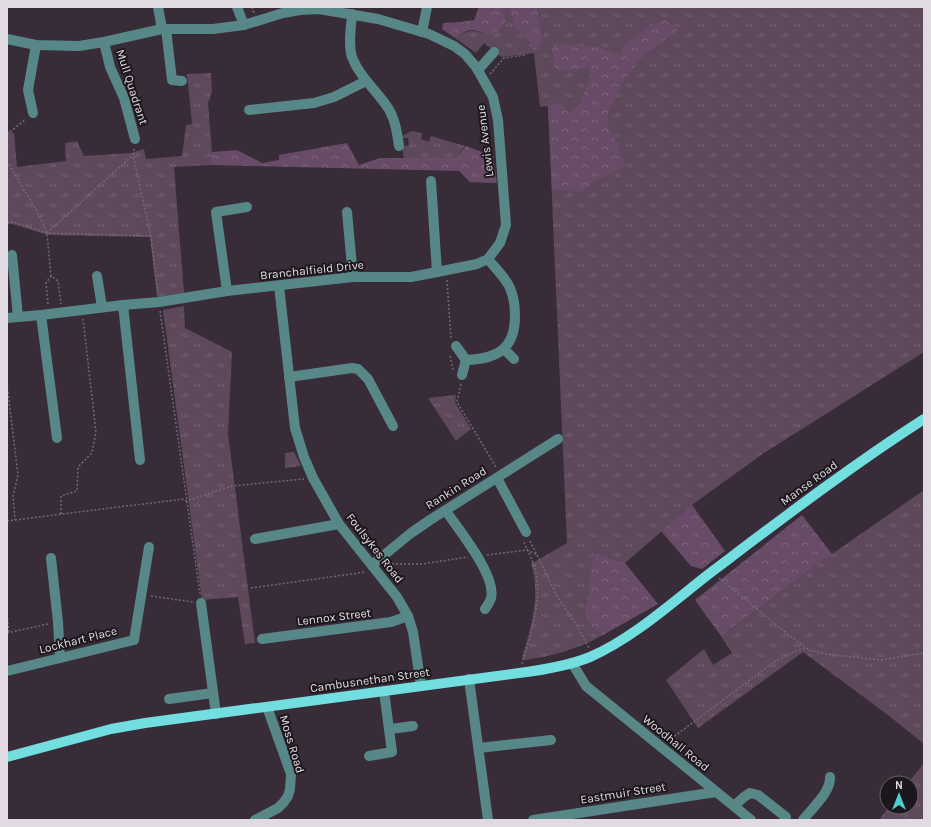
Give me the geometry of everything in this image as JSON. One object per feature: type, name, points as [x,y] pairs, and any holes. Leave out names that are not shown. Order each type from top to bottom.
[{"type":"main road","name":"Manse Road","points":[[712,572],[804,502],[924,419]]},
{"type":"main road","name":"Cambusnethan Street","points":[[7,757],[112,729],[145,723],[520,673],[572,663],[594,655],[619,641],[648,622],[712,572]]},
{"type":"street","points":[[158,7],[164,29],[172,80],[182,81]]},
{"type":"street","points":[[237,7],[244,25]]},
{"type":"street","points":[[422,32],[427,7]]},
{"type":"street","name":"Lewis Avenue","points":[[7,38],[36,45],[79,46],[164,29],[212,29],[244,25],[285,12],[319,8],[378,18],[422,32],[454,46],[465,54],[485,80],[493,98],[498,120],[506,225],[500,243],[488,259]]},
{"type":"street","points":[[352,14],[350,42],[352,57],[366,81],[386,105],[393,117],[399,146]]},
{"type":"street","name":"Mull Quadrant","points":[[104,42],[110,67],[124,98],[135,139]]},
{"type":"street","points":[[33,113],[28,90],[36,45]]},
{"type":"street","points":[[478,70],[494,52]]},
{"type":"street","points":[[249,110],[314,103],[334,97],[366,81]]},
{"type":"street","points":[[431,181],[442,271]]},
{"type":"street","points":[[227,291],[216,212],[247,207]]},
{"type":"street","points":[[347,212],[353,277]]},
{"type":"street","points":[[12,255],[18,317]]},
{"type":"street","points":[[453,349],[466,360],[486,358],[495,355],[504,349],[509,343],[514,331],[514,301],[510,287],[488,259]]},
{"type":"street","name":"Branchalfield Drive","points":[[7,318],[45,315],[123,304],[159,302],[227,291],[353,277],[411,277],[476,264],[488,259]]},
{"type":"street","points":[[97,276],[102,307]]},
{"type":"street","name":"Foulsykes Road","points":[[279,286],[295,428],[304,457],[339,524],[375,566],[397,597],[408,616],[413,632],[421,686]]},
{"type":"street","points":[[123,304],[140,460]]},
{"type":"street","points":[[45,315],[57,438]]},
{"type":"street","points":[[504,349],[514,359]]},
{"type":"street","points":[[458,373],[466,360]]},
{"type":"street","points":[[289,377],[352,368],[358,369],[368,379],[394,426]]},
{"type":"street","name":"Rankin Road","points":[[375,566],[411,533],[558,439]]},
{"type":"street","points":[[499,477],[526,532]]},
{"type":"street","points":[[446,511],[477,556],[486,572],[491,588],[491,598],[485,609]]},
{"type":"street","points":[[255,539],[339,524]]},
{"type":"street","name":"Lockhart Place","points":[[7,671],[134,640],[149,547]]},
{"type":"street","points":[[51,558],[58,622],[60,658]]},
{"type":"street","points":[[201,603],[216,714]]},
{"type":"street","name":"Lennox Street","points":[[262,639],[391,622],[408,616]]},
{"type":"street","name":"Woodhall Road","points":[[572,663],[586,686],[751,820]]},
{"type":"street","points":[[469,679],[488,820]]},
{"type":"street","points":[[369,756],[392,752],[384,691]]},
{"type":"street","points":[[169,699],[213,693]]},
{"type":"street","name":"Moss Road","points":[[255,820],[278,808],[288,796],[290,789],[291,774],[267,707]]},
{"type":"street","points":[[390,729],[413,726]]},
{"type":"street","points":[[479,748],[551,740]]},
{"type":"street","points":[[803,820],[828,789],[830,777]]},
{"type":"street","name":"Eastmuir Street","points":[[533,820],[716,792]]},
{"type":"street","points":[[734,806],[744,796],[750,793],[758,795],[786,817]]},
{"type":"path","points":[[485,80],[504,58],[527,55]]},
{"type":"path","points":[[7,134],[33,113]]},
{"type":"path","points":[[135,139],[133,155],[151,236],[201,603],[142,594]]},
{"type":"path","points":[[47,233],[133,155]]},
{"type":"path","points":[[7,162],[39,215],[47,233],[51,276],[46,283],[45,315]]},
{"type":"path","points":[[7,222],[13,222],[47,233],[151,236]]},
{"type":"path","points":[[442,271],[453,349],[450,359],[458,373],[457,402],[499,477]]},
{"type":"path","points":[[51,276],[58,281],[62,312]]},
{"type":"path","points":[[61,514],[61,496],[77,491],[78,467],[92,453],[96,432],[82,309]]},
{"type":"path","points":[[7,384],[18,475],[13,496],[15,520]]},
{"type":"path","points":[[7,521],[183,500],[186,501],[232,486],[314,478]]},
{"type":"path","points":[[520,673],[534,623],[536,596],[536,575],[524,541],[529,539],[557,596],[594,655]]},
{"type":"path","points":[[251,588],[390,564],[408,564],[527,550],[537,555]]},
{"type":"path","points":[[712,572],[809,650],[826,654],[881,660],[924,653]]},
{"type":"path","points":[[7,614],[8,633],[58,622]]},
{"type":"path","points":[[660,747],[774,662],[793,652],[806,648]]},
{"type":"green space","points":[[479,7],[501,7],[506,20],[502,27],[491,33],[483,33],[474,30],[468,31],[455,38],[442,29],[443,23],[474,20]]},
{"type":"green space","points":[[501,7],[508,7],[510,9],[515,28],[531,43],[543,37],[537,7],[924,7],[924,352],[761,455],[692,505],[625,563],[595,553],[589,594],[585,605],[593,629],[603,635],[565,651],[525,660],[522,658],[529,635],[535,599],[534,575],[531,564],[567,543],[548,106],[540,107],[534,53],[502,57],[484,43],[476,53],[455,38],[468,31],[483,33],[503,13]]},
{"type":"green space","points":[[508,7],[537,7],[543,37],[534,53],[531,43],[515,28]]},
{"type":"green space","points":[[664,20],[679,29],[641,58],[622,83],[607,115],[610,132],[617,142],[625,164],[614,173],[594,181],[582,192],[552,189],[548,105],[562,104],[570,114],[580,103],[592,73],[587,67],[558,72],[554,65],[552,49],[558,44],[598,47],[618,55],[628,42],[638,33]]},
{"type":"green space","points":[[211,73],[212,92],[208,103],[212,165],[174,167],[184,293],[157,297],[150,237],[48,235],[12,224],[7,224],[7,131],[14,133],[17,167],[66,161],[65,143],[77,141],[84,156],[131,153],[144,149],[146,159],[182,156],[186,125],[192,124],[187,74]]},
{"type":"green space","points":[[412,131],[422,133],[421,139],[429,142],[431,136],[465,146],[456,158],[404,158],[402,147],[409,145],[408,138],[402,138],[404,135]]},
{"type":"green space","points":[[347,143],[359,165],[380,158],[456,158],[466,146],[493,156],[497,183],[470,182],[459,171],[212,165],[212,152],[237,150],[262,163],[279,160],[279,155]]},
{"type":"green space","points":[[184,306],[185,328],[232,352],[228,434],[255,643],[245,644],[238,597],[202,600],[163,310]]},
{"type":"green space","points":[[456,395],[455,402],[471,429],[456,441],[428,398]]},
{"type":"green space","points":[[294,452],[301,466],[285,468],[285,453]]},
{"type":"green space","points":[[924,490],[924,744],[888,715],[803,652],[698,728],[666,680],[704,649],[713,665],[732,653],[721,636],[832,554]]},
{"type":"green space","points":[[692,505],[725,551],[702,569],[691,566],[661,531]]},
{"type":"green space","points":[[802,515],[832,554],[721,636],[695,600]]},
{"type":"green space","points":[[595,553],[625,563],[658,604],[603,635],[593,629],[586,616],[585,606],[589,594],[590,572]]},
{"type":"green space","points":[[924,763],[924,820],[879,820],[883,815],[919,815],[919,775],[914,775]]}]
